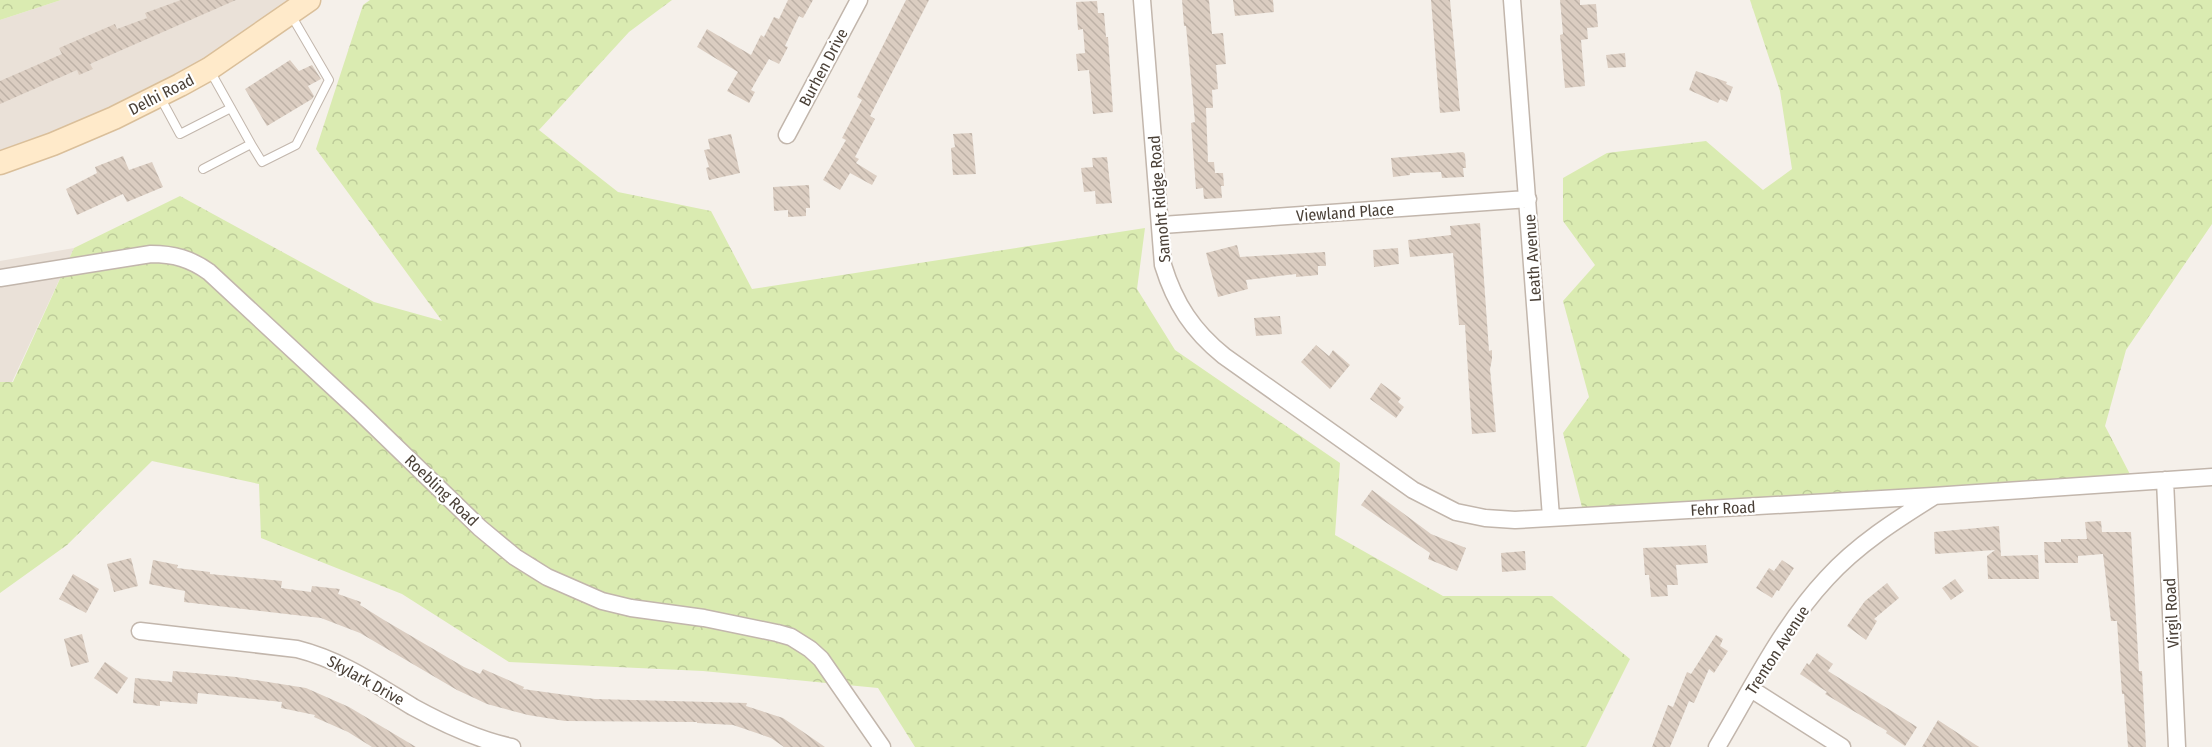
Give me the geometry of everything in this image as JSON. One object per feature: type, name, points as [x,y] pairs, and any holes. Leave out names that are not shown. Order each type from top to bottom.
[{"type":"street","name":"Delhi Road","points":[[0,163],[94,127],[209,69],[309,0]]},
{"type":"street","name":"Burhen Drive","points":[[788,135],[858,0]]},
{"type":"street","name":"Samoht Ridge Road","points":[[1142,0],[1162,225],[1163,265],[1170,287],[1179,307],[1206,342],[1272,389]]},
{"type":"street","name":"Leath Avenue","points":[[1512,0],[1551,517]]},
{"type":"street","name":"Viewland Place","points":[[1162,225],[1528,199]]},
{"type":"street","name":"Roebling Road","points":[[0,278],[151,254],[167,254],[196,263],[209,272],[351,404],[480,528],[515,557],[547,577],[602,601],[631,608],[715,620],[791,637],[821,659],[882,747]]},
{"type":"street","name":"Fehr Road","points":[[1272,389],[1413,490],[1456,512],[1485,518],[1515,520],[1934,496],[2212,477]]},
{"type":"street","name":"Virgil Road","points":[[2165,480],[2177,747]]},
{"type":"street","name":"Trenton Avenue","points":[[1717,747],[1782,637],[1828,577],[1855,552],[1896,520],[1934,496]]},
{"type":"street","name":"Skylark Drive","points":[[140,631],[297,649],[322,655],[344,665],[434,718],[468,733],[512,747]]},
{"type":"street","points":[[1751,689],[1842,747]]},
{"type":"lane","points":[[209,69],[262,162],[296,145],[329,81],[289,12]]},
{"type":"lane","points":[[159,95],[180,134],[231,108]]},
{"type":"lane","points":[[203,169],[251,144]]},
{"type":"shaded area","points":[[61,0],[309,0],[209,69],[0,163],[0,20]]},
{"type":"shaded area","points":[[74,248],[12,382],[0,382],[0,261]]},
{"type":"green space","points":[[0,0],[61,0],[0,20]]},
{"type":"green space","points":[[370,0],[672,0],[629,32],[539,130],[618,192],[711,211],[752,289],[1145,228],[1137,289],[1175,350],[1340,463],[1335,535],[1443,596],[1552,596],[1630,659],[1586,747],[915,747],[878,688],[703,671],[509,662],[402,594],[261,538],[259,484],[152,461],[67,545],[0,593],[0,382],[13,382],[74,248],[180,196],[374,302],[442,321],[316,149],[363,5]]},
{"type":"green space","points":[[1750,0],[2212,0],[2212,224],[2126,350],[2105,426],[2134,482],[1584,515],[1563,433],[1589,397],[1563,301],[1595,265],[1563,221],[1563,178],[1607,153],[1706,141],[1763,190],[1792,169],[1780,91]]},
{"type":"building","points":[[181,0],[236,0],[90,64],[93,69],[79,75],[77,70],[0,104],[0,81],[62,54],[59,48],[115,24],[117,29],[147,18],[145,13]]},
{"type":"building","points":[[788,0],[813,0],[803,18],[799,16],[779,64],[769,59],[751,90],[755,92],[749,103],[727,91],[738,72],[697,47],[707,29],[751,55],[761,35],[764,37],[774,17],[779,19]]},
{"type":"building","points":[[906,0],[929,0],[870,116],[875,119],[855,157],[859,159],[856,163],[877,176],[872,185],[850,173],[840,190],[823,180],[846,140],[842,138],[862,100],[857,97]]},
{"type":"building","points":[[1182,0],[1209,0],[1212,34],[1223,33],[1226,64],[1216,65],[1218,89],[1212,90],[1213,108],[1206,108],[1208,162],[1214,162],[1215,173],[1223,173],[1222,198],[1204,199],[1203,188],[1196,189],[1191,123],[1195,122]]},
{"type":"building","points":[[1233,0],[1273,0],[1274,12],[1235,16]]},
{"type":"building","points":[[1431,0],[1450,0],[1460,111],[1440,113]]},
{"type":"building","points":[[1560,0],[1580,0],[1580,5],[1596,4],[1598,27],[1587,28],[1588,39],[1581,40],[1585,86],[1565,88],[1560,35],[1563,34]]},
{"type":"building","points":[[1097,1],[1098,13],[1104,13],[1106,37],[1108,37],[1113,112],[1093,114],[1089,70],[1078,71],[1076,54],[1085,53],[1083,29],[1078,30],[1076,2]]},
{"type":"building","points":[[1625,53],[1626,67],[1608,68],[1606,55]]},
{"type":"building","points":[[290,60],[299,71],[312,65],[321,79],[308,86],[314,96],[312,99],[267,126],[245,89]]},
{"type":"building","points":[[1696,71],[1727,82],[1726,84],[1733,87],[1727,102],[1720,99],[1718,103],[1689,90]]},
{"type":"building","points":[[972,133],[976,174],[953,175],[951,148],[955,147],[953,134]]},
{"type":"building","points":[[731,134],[740,173],[709,180],[706,168],[709,167],[704,150],[710,149],[708,139]]},
{"type":"building","points":[[1463,152],[1466,168],[1463,168],[1464,177],[1442,178],[1441,172],[1410,173],[1410,175],[1393,177],[1391,158]]},
{"type":"building","points":[[123,156],[129,170],[152,162],[163,187],[127,202],[123,194],[77,215],[66,189],[97,173],[95,167]]},
{"type":"building","points":[[1107,157],[1112,203],[1096,204],[1095,191],[1084,192],[1081,168],[1093,167],[1092,158]]},
{"type":"building","points":[[809,185],[810,208],[806,208],[806,216],[788,217],[788,210],[774,211],[773,187]]},
{"type":"building","points":[[1480,223],[1489,351],[1492,350],[1490,369],[1496,432],[1472,434],[1465,325],[1459,325],[1453,253],[1410,257],[1408,240],[1451,235],[1450,226]]},
{"type":"building","points":[[1237,245],[1240,257],[1325,252],[1326,266],[1318,266],[1318,275],[1296,277],[1296,274],[1246,280],[1248,289],[1218,297],[1206,253]]},
{"type":"building","points":[[1398,248],[1399,264],[1374,267],[1373,250]]},
{"type":"building","points":[[1280,316],[1282,334],[1256,336],[1254,318]]},
{"type":"building","points":[[1316,345],[1329,356],[1333,350],[1350,365],[1330,389],[1301,362]]},
{"type":"building","points":[[1381,383],[1401,398],[1398,402],[1404,407],[1396,418],[1370,399]]},
{"type":"building","points":[[1372,490],[1431,534],[1466,548],[1457,571],[1428,559],[1430,553],[1361,505]]},
{"type":"building","points":[[2101,521],[2102,532],[2131,532],[2146,747],[2128,747],[2117,621],[2111,621],[2103,554],[2078,556],[2078,563],[2045,563],[2044,542],[2061,542],[2061,539],[2087,539],[2085,522]]},
{"type":"building","points":[[1999,526],[2001,556],[2038,555],[2039,579],[1988,579],[1987,556],[1995,550],[1935,554],[1934,532]]},
{"type":"building","points":[[1706,545],[1708,563],[1676,565],[1678,585],[1667,585],[1668,596],[1651,597],[1649,575],[1645,575],[1643,548]]},
{"type":"building","points":[[1525,551],[1526,570],[1502,572],[1501,553]]},
{"type":"building","points":[[131,558],[138,586],[114,592],[107,564]]},
{"type":"building","points":[[153,560],[178,565],[177,568],[210,572],[210,574],[282,581],[281,588],[311,592],[312,586],[340,589],[338,594],[361,602],[360,605],[464,667],[480,674],[483,669],[524,687],[523,689],[595,699],[747,703],[746,706],[783,718],[825,747],[784,747],[771,738],[733,725],[697,722],[565,721],[528,715],[487,704],[457,690],[360,633],[321,618],[184,602],[185,591],[149,584]]},
{"type":"building","points":[[1782,560],[1794,568],[1772,598],[1756,588],[1769,568],[1774,571]]},
{"type":"building","points":[[73,574],[99,589],[86,613],[59,599]]},
{"type":"building","points":[[1955,579],[1964,591],[1951,600],[1942,588]]},
{"type":"building","points":[[1887,583],[1899,598],[1874,619],[1877,621],[1866,640],[1847,626],[1865,601]]},
{"type":"building","points":[[82,634],[89,662],[71,667],[64,639]]},
{"type":"building","points":[[1716,635],[1723,639],[1720,646],[1728,651],[1714,673],[1709,669],[1694,703],[1689,701],[1670,747],[1652,747],[1668,705],[1673,707],[1687,672],[1691,674]]},
{"type":"building","points":[[1817,653],[1833,664],[1828,671],[1917,727],[1905,746],[1886,733],[1887,731],[1825,694],[1827,692],[1800,674]]},
{"type":"building","points":[[105,662],[128,678],[117,694],[94,678]]},
{"type":"building","points":[[173,671],[236,677],[306,688],[349,707],[416,747],[372,747],[348,732],[314,717],[315,715],[281,708],[282,702],[198,693],[197,704],[160,701],[160,706],[133,703],[135,678],[172,682]]},
{"type":"building","points":[[1938,720],[1979,747],[1922,747]]}]
